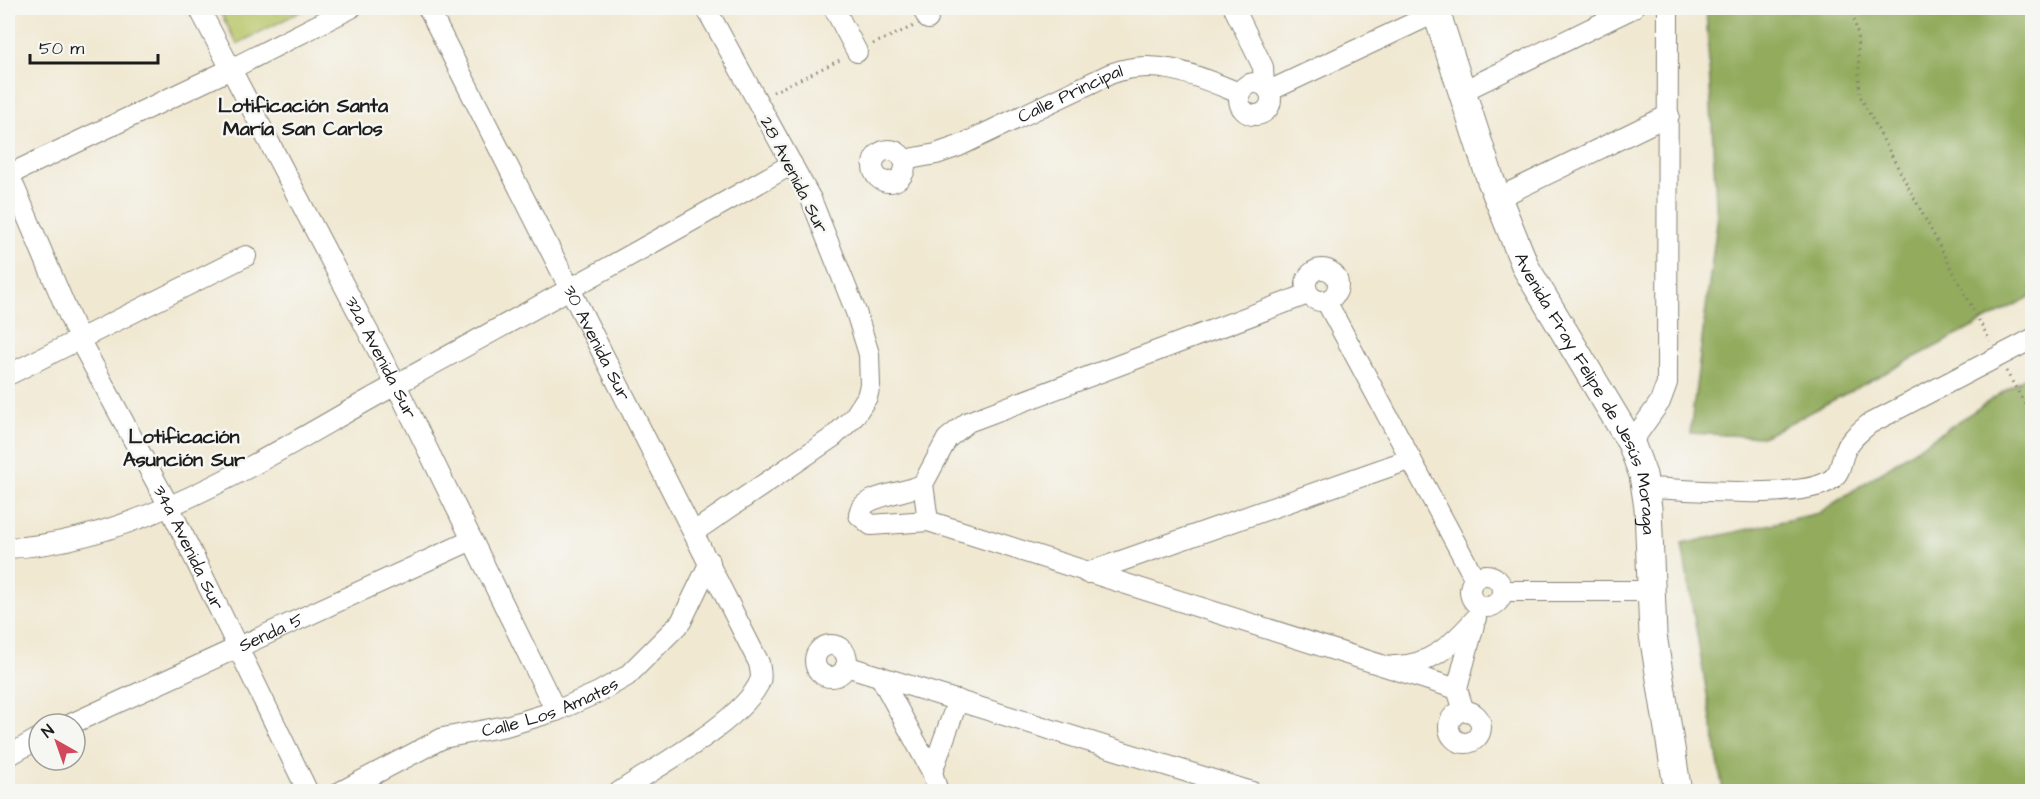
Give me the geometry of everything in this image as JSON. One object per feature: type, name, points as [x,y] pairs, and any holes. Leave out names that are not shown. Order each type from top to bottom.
[{"type":"street","name":"32a Avenida Sur","points":[[199,8],[396,385],[556,711]]},
{"type":"street","points":[[8,174],[231,69],[351,8]]},
{"type":"street","name":"30 Avenida Sur","points":[[428,8],[710,562],[759,663],[761,679],[748,700],[731,717],[619,792]]},
{"type":"street","name":"28 Avenida Sur","points":[[694,532],[833,437],[854,417],[867,397],[870,385],[869,354],[856,312],[811,199],[706,8]]},
{"type":"street","points":[[834,8],[857,52]]},
{"type":"street","points":[[1234,8],[1263,67],[1266,88],[1270,104],[1259,115],[1243,111],[1238,101],[1239,93],[1248,84],[1266,88],[1436,10]]},
{"type":"street","points":[[1461,92],[1633,8]]},
{"type":"street","points":[[1631,443],[1651,417],[1667,383],[1668,8]]},
{"type":"street","name":"Avenida Fray Felipe de Jesús Moraga","points":[[1436,10],[1461,92],[1498,198],[1532,278],[1631,443],[1646,488],[1650,591],[1659,679],[1678,792]]},
{"type":"street","name":"Calle Principal","points":[[904,160],[952,149],[1110,74],[1138,67],[1173,69],[1239,93]]},
{"type":"street","points":[[1498,198],[1669,115]]},
{"type":"street","points":[[8,548],[46,546],[170,508],[571,289],[792,164]]},
{"type":"street","name":"34a Avenida Sur","points":[[8,174],[79,339],[170,508],[308,792]]},
{"type":"street","points":[[8,375],[246,256]]},
{"type":"street","points":[[1326,269],[1335,275],[1339,285],[1336,295],[1326,302],[1316,301],[1308,294],[1308,277],[1316,270],[1326,269]]},
{"type":"street","points":[[928,521],[923,484],[947,440],[968,422],[1308,294]]},
{"type":"street","points":[[1326,302],[1474,579],[1469,594],[1477,612],[1457,689],[1464,711]]},
{"type":"street","points":[[1646,488],[1779,491],[1821,485],[1839,472],[1845,451],[1854,436],[1869,424],[2032,339]]},
{"type":"street","points":[[1087,573],[1411,459]]},
{"type":"street","points":[[923,484],[908,491],[869,501],[862,506],[859,515],[871,525],[928,521],[1457,689]]},
{"type":"street","name":"Senda 5","points":[[87,717],[472,540]]},
{"type":"street","name":"Calle Los Amates","points":[[340,792],[443,738],[507,726],[556,711],[599,692],[627,676],[641,664],[687,613],[710,562]]},
{"type":"street","points":[[1474,579],[1484,575],[1494,577],[1502,591]]},
{"type":"street","points":[[1384,666],[1407,666],[1435,656],[1477,612],[1495,605],[1502,591]]},
{"type":"street","points":[[1502,591],[1650,591]]},
{"type":"street","points":[[846,666],[958,700],[1220,787],[1252,792]]},
{"type":"street","points":[[880,676],[938,786]]},
{"type":"street","points":[[938,786],[958,700]]},
{"type":"street","points":[[8,756],[27,745]]},
{"type":"path","points":[[1851,8],[1857,31],[1860,96],[2032,416]]},
{"type":"green space","points":[[218,8],[307,8],[237,44]]},
{"type":"green space","points":[[1706,8],[2032,8],[2032,296],[1763,437],[1690,433],[1717,222]]},
{"type":"green space","points":[[2032,373],[2032,791],[1723,791],[1682,544],[1819,513]]},
{"type":"district","name":"Lotificación Santa María San Carlos","points":[[303,118]]},
{"type":"district","name":"Lotificación Asunción Sur","points":[[184,448]]}]
